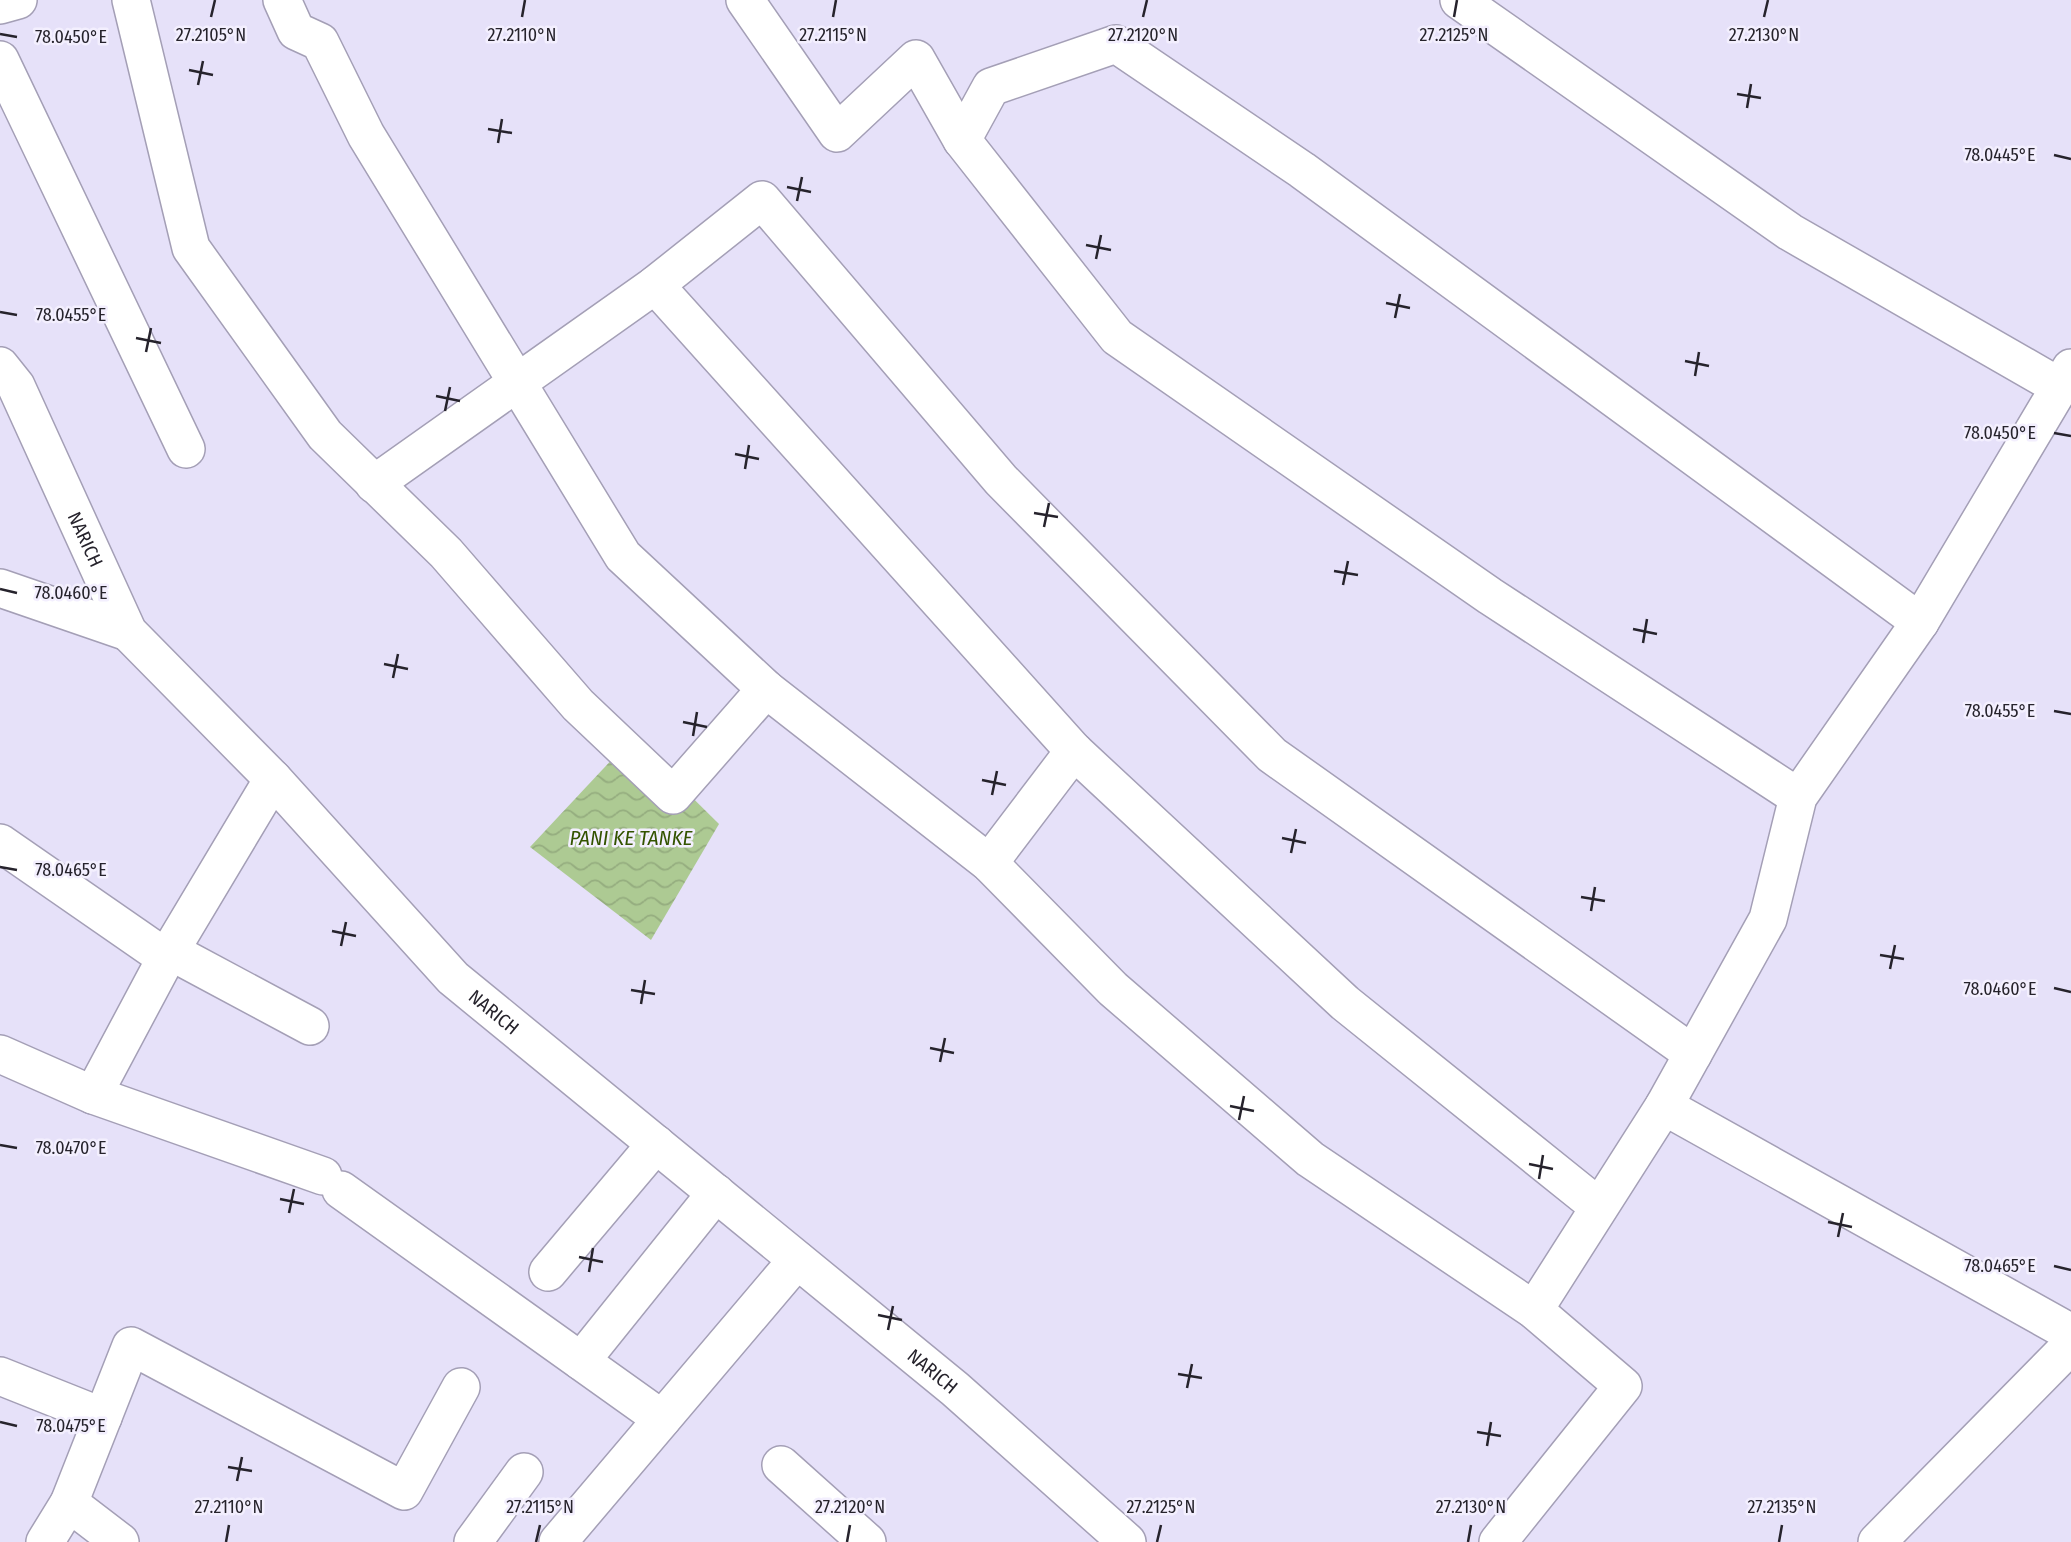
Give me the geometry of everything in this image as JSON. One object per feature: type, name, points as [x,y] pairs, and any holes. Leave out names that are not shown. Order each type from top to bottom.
[{"type":"street","points":[[0,5],[18,0]]},
{"type":"street","points":[[131,0],[191,248],[325,435],[446,553],[578,705],[673,795],[766,689]]},
{"type":"street","points":[[282,0],[296,31],[320,42],[366,135],[623,556],[766,689],[989,863],[1113,989],[1310,1159],[1534,1310],[1623,1386],[1498,1542]]},
{"type":"street","points":[[745,0],[837,133],[916,59],[962,140],[1117,337],[1490,596],[1798,797]]},
{"type":"street","points":[[1459,0],[1790,232],[2066,377],[1920,622],[1798,797],[1768,919],[1664,1106],[1534,1310]]},
{"type":"street","points":[[962,140],[991,87],[1116,44],[1302,170],[1920,622]]},
{"type":"street","points":[[0,60],[186,449]]},
{"type":"street","points":[[374,484],[655,285],[762,200],[1001,480],[1272,755],[1693,1054]]},
{"type":"street","points":[[655,285],[1074,751],[1345,1003],[1599,1207]]},
{"type":"street","name":"NARICH","points":[[5,388],[128,632],[272,779],[453,978],[955,1389],[1127,1542]]},
{"type":"street","points":[[0,588],[128,632]]},
{"type":"street","points":[[989,863],[1074,751]]},
{"type":"street","points":[[93,1095],[168,954],[272,779]]},
{"type":"street","points":[[0,843],[168,954],[310,1026]]},
{"type":"street","points":[[0,1054],[93,1095],[332,1183],[662,1419]]},
{"type":"street","points":[[1664,1106],[2071,1333]]},
{"type":"street","points":[[548,1272],[656,1144]]},
{"type":"street","points":[[581,1362],[716,1193]]},
{"type":"street","points":[[558,1542],[797,1260]]},
{"type":"street","points":[[1877,1542],[2071,1345]]},
{"type":"street","points":[[45,1542],[69,1503],[131,1346],[404,1491],[461,1387]]},
{"type":"street","points":[[0,1376],[103,1417]]},
{"type":"street","points":[[781,1465],[867,1542]]},
{"type":"street","points":[[473,1542],[524,1472]]},
{"type":"street","points":[[69,1503],[120,1542]]},
{"type":"water","name":"PANI KE TANKE","points":[[632,738],[719,824],[651,940],[530,847]]}]
